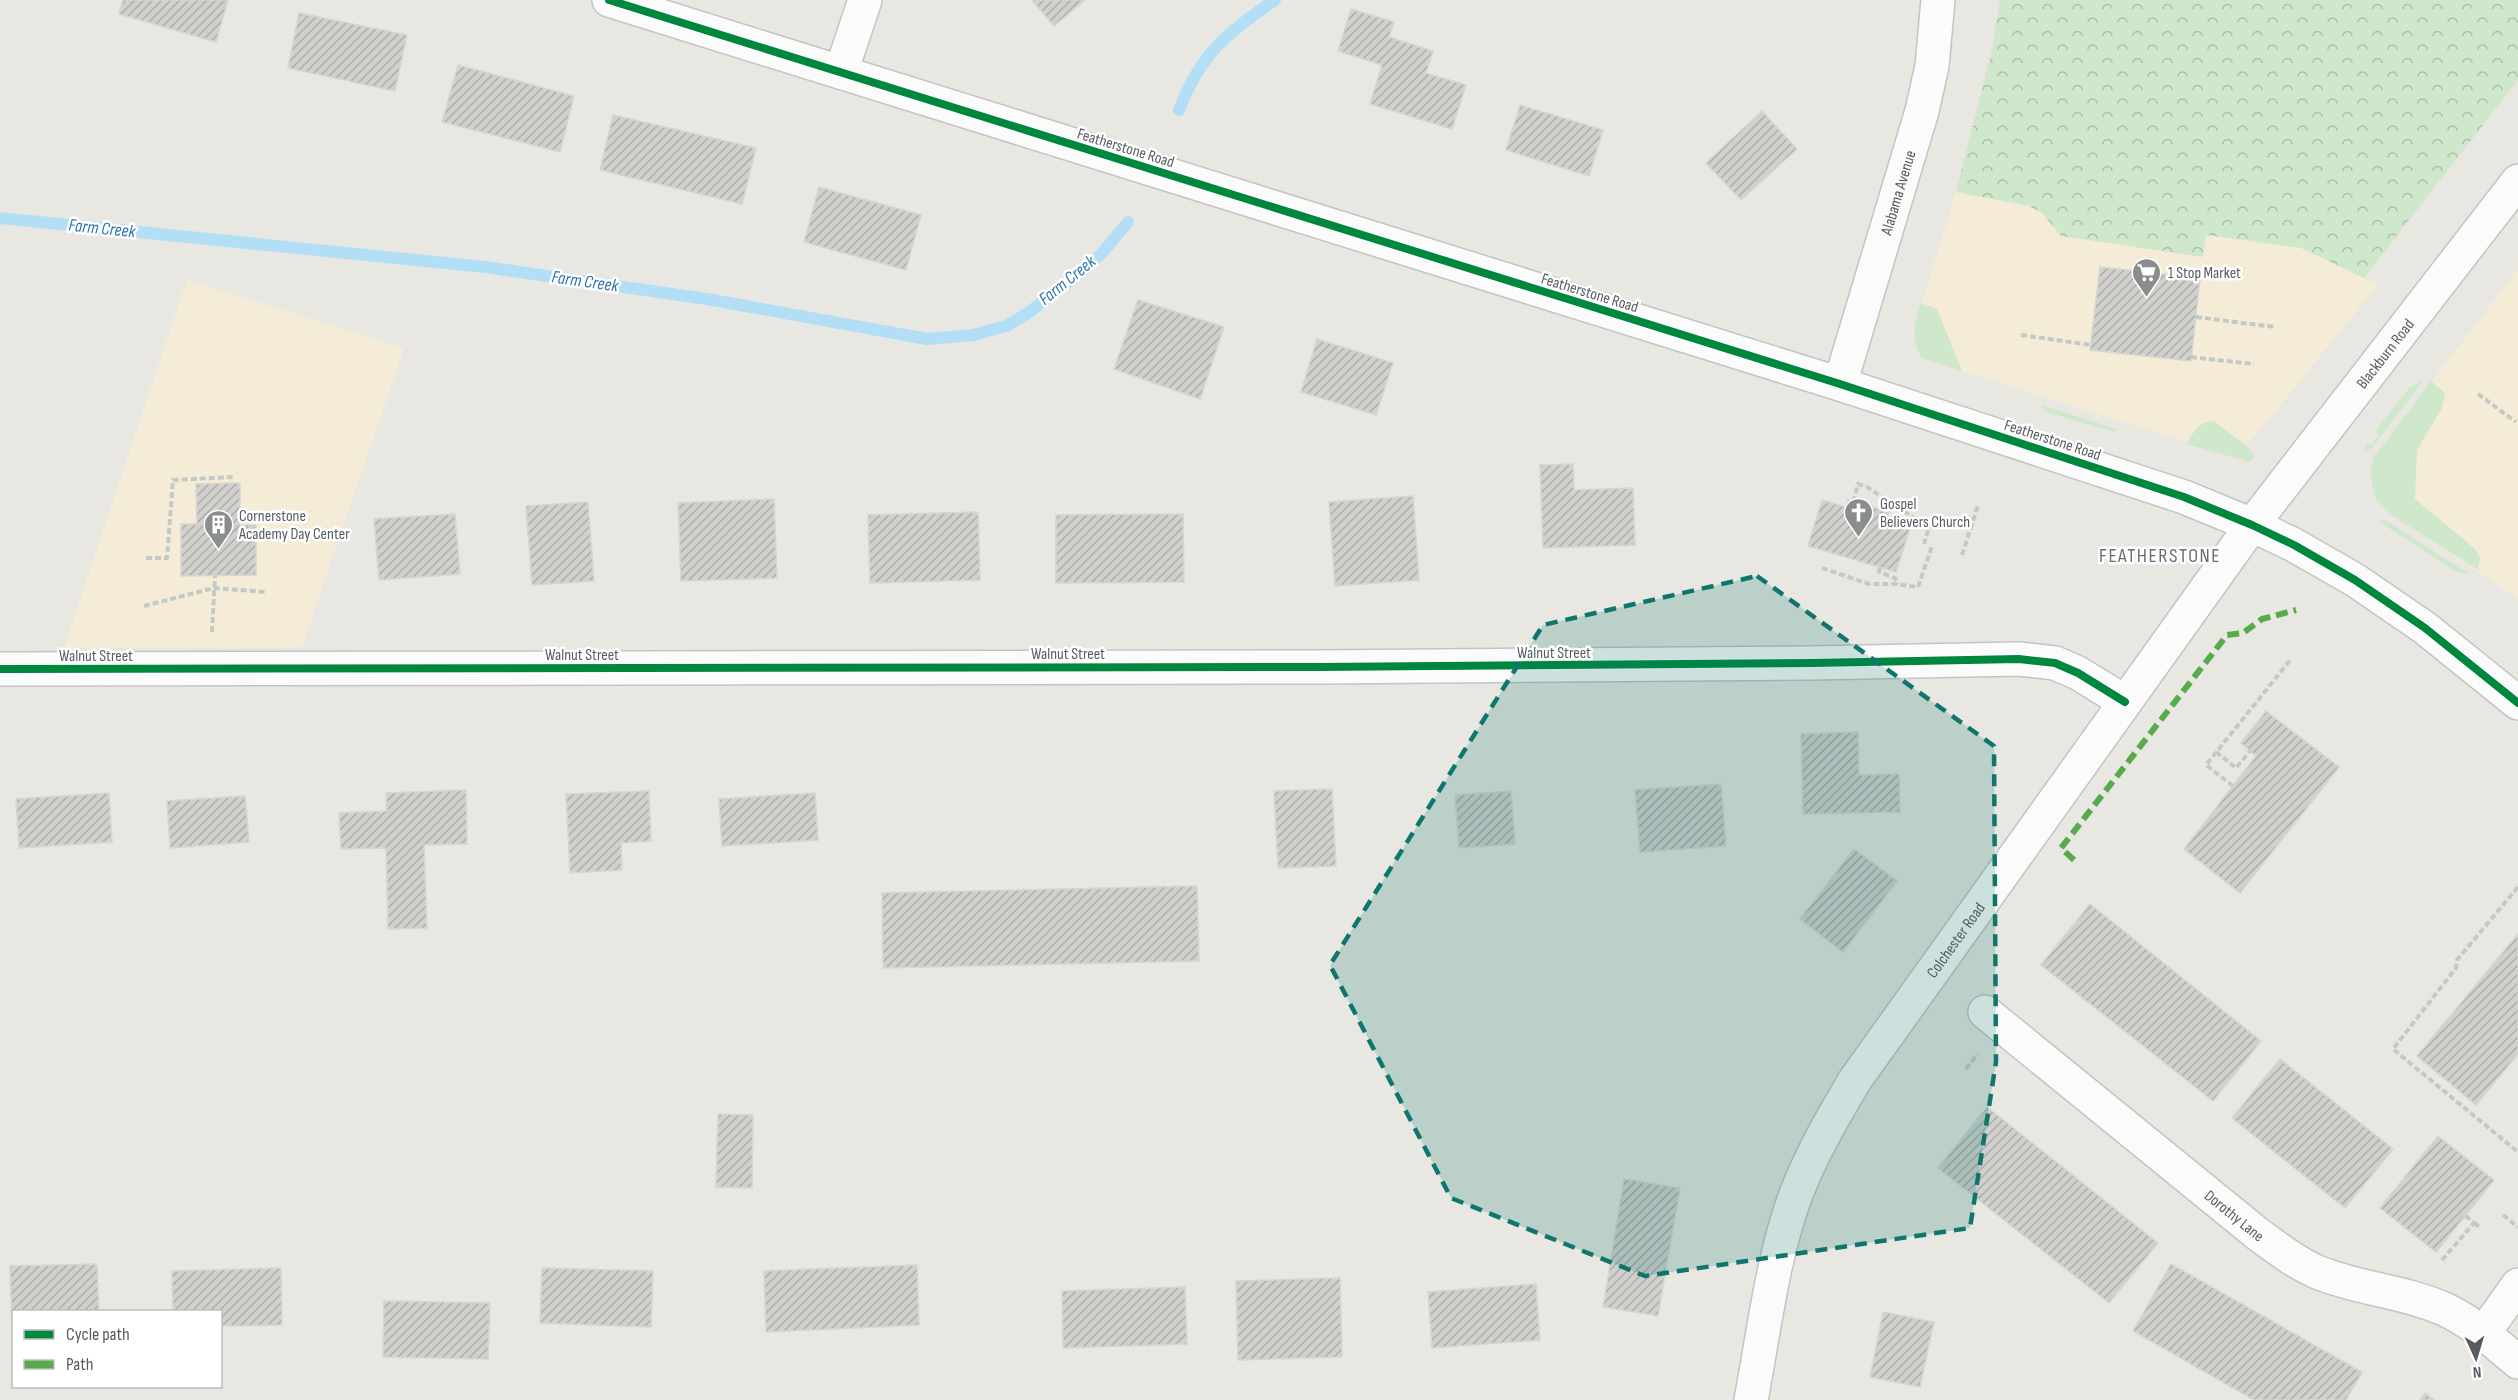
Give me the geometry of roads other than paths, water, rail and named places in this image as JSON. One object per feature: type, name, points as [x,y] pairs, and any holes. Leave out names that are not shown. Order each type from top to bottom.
[{"type":"street","name":"Featherstone Road","points":[[609,0],[1840,384],[2136,481],[2252,525],[2294,545],[2355,580],[2434,636],[2518,703]]},
{"type":"street","points":[[841,72],[865,0]]},
{"type":"street","name":"Alabama Avenue","points":[[1840,384],[1922,111],[1932,66],[1938,0]]},
{"type":"street","name":"Blackburn Road","points":[[2252,525],[2518,181]]},
{"type":"street","name":"Colchester Road","points":[[1751,1400],[1776,1265],[1796,1196],[1817,1143],[1892,1025],[2252,525]]},
{"type":"street","name":"Walnut Street","points":[[0,669],[1330,666],[1812,663],[2019,659],[2055,663],[2078,673],[2125,702]]},
{"type":"street","name":"Dorothy Lane","points":[[1985,1012],[2250,1227],[2295,1260],[2333,1277],[2432,1304],[2456,1315],[2518,1362]]},
{"type":"street","points":[[2483,1334],[2518,1285]]},
{"type":"waterway","name":"Farm Creek","points":[[1179,110],[1196,74],[1217,46],[1275,0]]},
{"type":"waterway","name":"Farm Creek","points":[[0,218],[485,267],[707,299],[927,339],[973,335],[1006,326],[1028,313],[1083,271],[1102,253],[1128,222]]},
{"type":"place","name":"1 Stop Market","points":[[2147,298]]},
{"type":"place","name":"Gospel Believers Church","points":[[1859,538]]},
{"type":"place","name":"Cornerstone Academy Day Center","points":[[218,550]]},
{"type":"district","name":"FEATHERSTONE","points":[[2160,555]]}]
